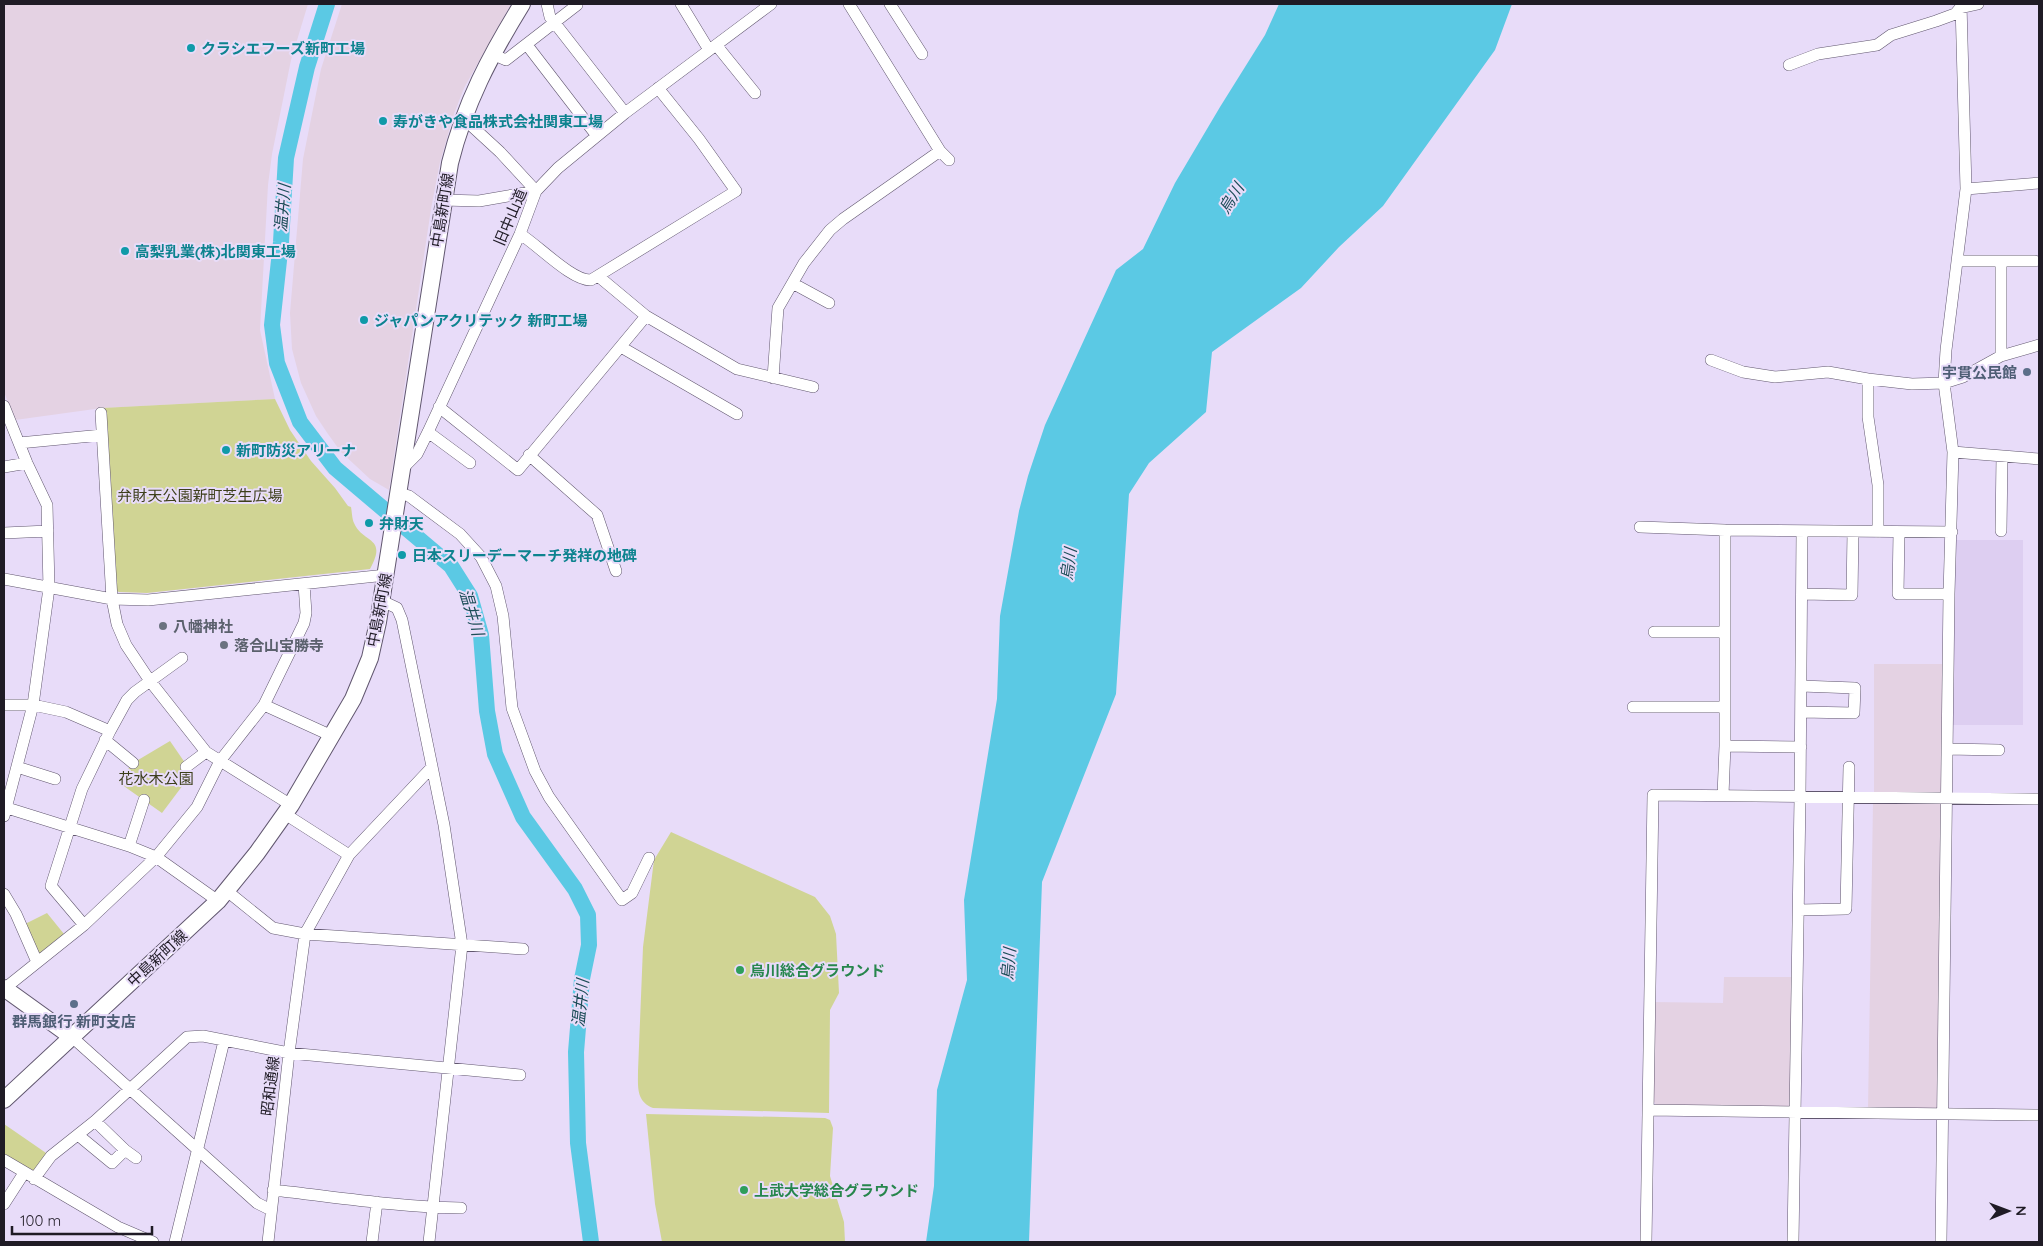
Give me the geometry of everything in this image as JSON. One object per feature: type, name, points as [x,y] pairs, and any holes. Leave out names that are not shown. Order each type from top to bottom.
[{"type":"main road","name":"中島新町線","points":[[4,1100],[222,896],[288,810],[332,736],[364,673],[372,650],[382,601],[450,163],[462,118],[492,54],[522,4]]},
{"type":"main road","points":[[4,988],[72,1037]]},
{"type":"street","points":[[547,4],[550,17],[625,113]]},
{"type":"street","points":[[681,4],[713,48],[755,93]]},
{"type":"street","name":"旧中山道","points":[[404,468],[417,454],[428,432],[520,234],[536,191],[558,168],[625,113],[771,4]]},
{"type":"street","points":[[849,4],[940,151],[949,160]]},
{"type":"street","points":[[890,4],[922,54]]},
{"type":"street","points":[[1960,6],[1978,4]]},
{"type":"street","points":[[492,54],[506,60],[577,5]]},
{"type":"street","points":[[1790,65],[1818,54],[1877,45],[1891,35],[1955,14],[1960,6]]},
{"type":"street","points":[[1942,1242],[1949,594],[1953,452],[1944,383],[1966,189],[1960,6]]},
{"type":"street","points":[[527,45],[597,136]]},
{"type":"street","points":[[520,234],[577,278],[591,280],[736,191],[699,139],[658,88]]},
{"type":"street","points":[[462,118],[500,152],[536,191]]},
{"type":"street","points":[[773,378],[778,308],[794,284],[804,263],[830,230],[940,151]]},
{"type":"street","points":[[1966,189],[2039,182]]},
{"type":"street","points":[[443,200],[479,201],[536,191]]},
{"type":"street","points":[[1957,261],[2035,261]]},
{"type":"street","points":[[2001,261],[2001,356]]},
{"type":"street","points":[[598,276],[646,316],[737,369],[813,387]]},
{"type":"street","points":[[794,284],[828,303]]},
{"type":"street","points":[[439,408],[518,470],[646,316]]},
{"type":"street","points":[[1711,360],[1743,372],[1775,377],[1828,372],[1912,384],[1944,383],[1963,377],[2001,356],[2039,345]]},
{"type":"street","points":[[621,346],[737,414]]},
{"type":"street","points":[[1868,379],[1868,417],[1878,485],[1878,532]]},
{"type":"street","points":[[4,406],[27,463],[47,504],[49,588],[33,704],[4,810],[129,846],[156,857],[273,928],[305,934],[523,949]]},
{"type":"street","points":[[101,413],[112,599],[117,624],[126,645],[150,681],[206,752],[349,855]]},
{"type":"street","points":[[428,432],[470,463]]},
{"type":"street","points":[[19,443],[102,434]]},
{"type":"street","points":[[1953,452],[2039,458]]},
{"type":"street","points":[[529,456],[597,515],[616,571]]},
{"type":"street","points":[[2001,531],[2002,456]]},
{"type":"street","points":[[4,467],[27,463]]},
{"type":"street","points":[[398,496],[409,496],[460,534],[481,557],[496,586],[503,616],[512,708],[534,771],[548,797],[622,900],[632,893],[649,858]]},
{"type":"street","points":[[1640,527],[1725,530],[1952,532]]},
{"type":"street","points":[[1723,795],[1725,746],[1725,530]]},
{"type":"street","points":[[4,533],[48,531]]},
{"type":"street","points":[[1793,1242],[1799,910],[1802,531]]},
{"type":"street","points":[[1802,594],[1852,596],[1853,532]]},
{"type":"street","points":[[1899,532],[1898,594],[1949,594]]},
{"type":"street","points":[[4,579],[112,599],[148,600],[386,575]]},
{"type":"street","points":[[4,988],[84,925],[156,857],[197,807],[220,761],[264,705],[304,623],[306,612],[304,584]]},
{"type":"street","points":[[382,601],[397,608],[402,620],[444,824],[462,945],[429,1242]]},
{"type":"street","points":[[1654,632],[1724,632]]},
{"type":"street","points":[[84,925],[51,886],[82,789],[127,700],[182,658]]},
{"type":"street","points":[[1801,686],[1855,688],[1854,713],[1801,712]]},
{"type":"street","points":[[4,705],[33,704],[66,712],[108,736],[133,763]]},
{"type":"street","points":[[264,705],[332,736]]},
{"type":"street","points":[[1633,707],[1724,708]]},
{"type":"street","points":[[1725,746],[1801,747]]},
{"type":"street","points":[[1947,750],[1999,750]]},
{"type":"street","points":[[186,767],[206,752]]},
{"type":"street","points":[[16,767],[55,779]]},
{"type":"street","points":[[305,934],[349,855],[432,767]]},
{"type":"street","points":[[1799,910],[1846,909],[1849,767]]},
{"type":"street","points":[[1646,1242],[1648,1016],[1653,795],[2039,799]]},
{"type":"street","points":[[129,846],[144,800]]},
{"type":"street","points":[[4,894],[16,914],[37,962]]},
{"type":"street","name":"昭和通線","points":[[268,1242],[289,1053],[305,934]]},
{"type":"street","points":[[4,1204],[29,1176],[96,1121],[187,1037],[203,1036],[289,1053],[520,1074]]},
{"type":"street","points":[[72,1037],[257,1204],[271,1210]]},
{"type":"street","points":[[175,1242],[224,1041]]},
{"type":"street","points":[[1648,1110],[2039,1115]]},
{"type":"street","points":[[96,1121],[125,1150],[136,1158]]},
{"type":"street","points":[[78,1135],[112,1163],[125,1150]]},
{"type":"street","points":[[4,1160],[118,1227],[153,1242]]},
{"type":"street","points":[[273,1190],[378,1202],[461,1208]]},
{"type":"street","points":[[372,1242],[378,1202]]},
{"type":"shaded area","points":[[4,4],[308,4],[291,60],[272,154],[268,185],[260,330],[275,399],[102,408],[15,420],[4,392]]},
{"type":"shaded area","points":[[342,4],[511,4],[464,88],[440,162],[431,209],[389,490],[370,479],[341,452],[328,434],[316,416],[301,383],[292,349],[290,313],[303,159],[321,69]]},
{"type":"shaded area","points":[[1955,540],[2023,540],[2023,725],[1951,725]]},
{"type":"shaded area","points":[[1874,664],[1944,664],[1943,795],[1874,795]]},
{"type":"shaded area","points":[[1939,802],[1942,807],[1938,1109],[1868,1109],[1873,803]]},
{"type":"shaded area","points":[[1724,977],[1793,977],[1791,1108],[1656,1105],[1653,1100],[1653,1002],[1723,1003]]},
{"type":"green space","name":"弁財天公園新町芝生広場","points":[[275,399],[290,430],[311,461],[348,506],[351,507],[353,521],[358,530],[375,545],[375,558],[370,569],[147,593],[119,592],[114,590],[102,408]]},
{"type":"green space","name":"花水木公園","points":[[170,741],[192,773],[162,813],[118,782],[133,763]]},
{"type":"green space","name":"烏川総合グラウンド","points":[[671,832],[815,897],[830,916],[836,934],[839,993],[830,1010],[829,1113],[653,1108],[643,1102],[638,1088],[638,1071],[643,947],[654,860]]},
{"type":"green space","points":[[47,913],[64,934],[41,954],[37,954],[23,925]]},
{"type":"green space","name":"上武大学総合グラウンド","points":[[646,1114],[825,1118],[830,1120],[833,1128],[830,1176],[844,1222],[845,1242],[662,1242],[655,1204]]},
{"type":"green space","points":[[4,1124],[49,1155],[34,1175],[4,1156]]},
{"type":"water","name":"烏川","points":[[1279,4],[1512,4],[1495,50],[1383,206],[1339,247],[1301,288],[1212,352],[1206,412],[1149,463],[1129,494],[1116,694],[1042,882],[1029,1242],[926,1242],[934,1186],[937,1090],[967,980],[964,900],[997,699],[1000,616],[1019,511],[1028,476],[1045,425],[1116,270],[1143,249],[1175,183],[1265,35]]},
{"type":"waterway","name":"温井川","points":[[327,4],[307,67],[286,158],[281,242],[272,325],[277,363],[300,422],[335,468],[451,566],[470,596],[481,635],[487,711],[495,754],[523,817],[575,889],[588,915],[589,945],[582,979],[576,1052],[578,1143],[591,1242]]},
{"type":"place","name":"クラシエフーズ新町工場","points":[[191,48]]},
{"type":"place","name":"寿がきや食品株式会社関東工場","points":[[383,121]]},
{"type":"place","name":"高梨乳業(株)北関東工場","points":[[125,251]]},
{"type":"place","name":"ジャパンアクリテック 新町工場","points":[[364,320]]},
{"type":"place","name":"宇貫公民館","points":[[2027,372]]},
{"type":"place","name":"新町防災アリーナ","points":[[226,450]]},
{"type":"place","name":"弁財天","points":[[369,523]]},
{"type":"place","name":"日本スリーデーマーチ発祥の地碑","points":[[402,555]]},
{"type":"place","name":"八幡神社","points":[[163,626]]},
{"type":"place","name":"落合山宝勝寺","points":[[224,645]]},
{"type":"place","name":"烏川総合グラウンド","points":[[740,970]]},
{"type":"place","name":"群馬銀行 新町支店","points":[[74,1004]]},
{"type":"place","name":"上武大学総合グラウンド","points":[[744,1190]]}]
